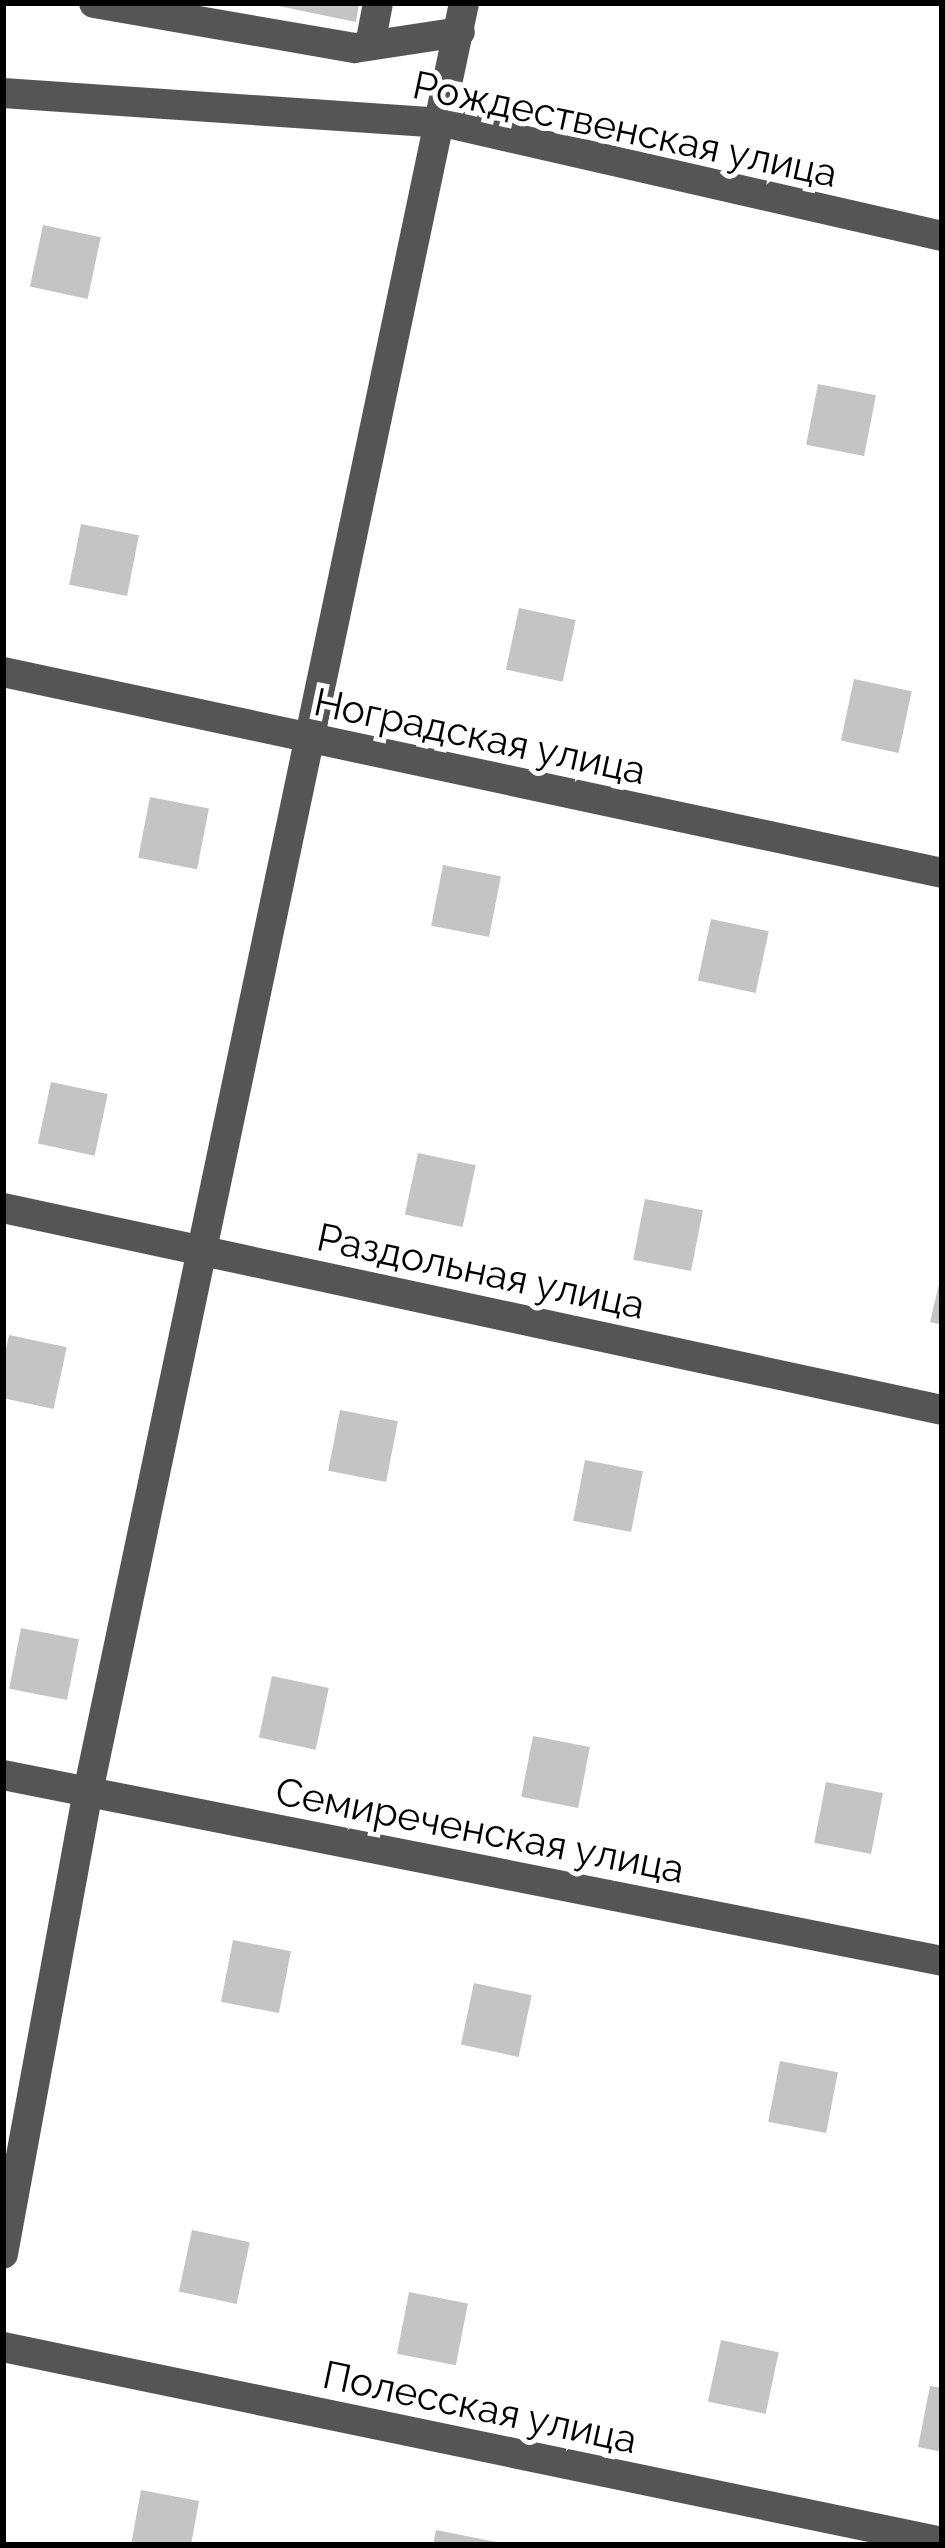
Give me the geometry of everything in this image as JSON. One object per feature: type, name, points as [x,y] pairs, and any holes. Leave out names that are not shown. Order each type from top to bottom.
[{"type":"street","points":[[3,2254],[88,1792],[308,740],[447,123],[462,17],[370,45],[94,3]]},
{"type":"street","points":[[370,45],[378,3]]},
{"type":"street","name":"Рождественская улица","points":[[3,93],[447,123],[942,236]]},
{"type":"street","name":"Ноградская улица","points":[[3,672],[942,873]]},
{"type":"street","name":"Раздольная улица","points":[[3,1208],[942,1410]]},
{"type":"street","name":"Семиреченская улица","points":[[3,1775],[942,1961]]},
{"type":"street","name":"Полесская улица","points":[[3,2347],[942,2542]]},
{"type":"building","points":[[264,3],[359,3],[356,22]]},
{"type":"building","points":[[43,225],[101,237],[88,299],[30,287]]},
{"type":"building","points":[[818,384],[876,395],[864,456],[806,445]]},
{"type":"building","points":[[81,524],[139,535],[127,596],[69,585]]},
{"type":"building","points":[[519,608],[576,620],[563,682],[506,670]]},
{"type":"building","points":[[854,679],[912,691],[899,753],[841,741]]},
{"type":"building","points":[[150,797],[209,808],[197,869],[138,858]]},
{"type":"building","points":[[443,865],[501,876],[489,937],[431,926]]},
{"type":"building","points":[[711,919],[769,931],[756,993],[698,981]]},
{"type":"building","points":[[51,1082],[108,1094],[95,1156],[38,1144]]},
{"type":"building","points":[[418,1153],[476,1165],[463,1227],[405,1215]]},
{"type":"building","points":[[645,1199],[703,1210],[691,1271],[633,1260]]},
{"type":"building","points":[[942,1271],[942,1325],[930,1322]]},
{"type":"building","points":[[9,1335],[67,1347],[54,1409],[3,1398]]},
{"type":"building","points":[[340,1410],[398,1421],[386,1482],[328,1471]]},
{"type":"building","points":[[585,1460],[643,1471],[631,1532],[573,1521]]},
{"type":"building","points":[[21,1628],[79,1639],[67,1700],[9,1689]]},
{"type":"building","points":[[272,1676],[329,1688],[316,1750],[259,1738]]},
{"type":"building","points":[[533,1736],[590,1747],[578,1808],[521,1797]]},
{"type":"building","points":[[826,1782],[883,1793],[871,1854],[814,1843]]},
{"type":"building","points":[[233,1940],[291,1951],[279,2013],[221,2002]]},
{"type":"building","points":[[474,1983],[532,1995],[519,2057],[461,2045]]},
{"type":"building","points":[[780,2061],[838,2072],[826,2133],[768,2122]]},
{"type":"building","points":[[192,2230],[250,2242],[237,2304],[179,2292]]},
{"type":"building","points":[[409,2292],[468,2303],[456,2365],[397,2354]]},
{"type":"building","points":[[721,2340],[779,2352],[766,2414],[708,2402]]},
{"type":"building","points":[[930,2386],[942,2388],[942,2452],[918,2447]]},
{"type":"building","points":[[141,2490],[199,2501],[191,2545],[131,2545]]},
{"type":"building","points":[[436,2530],[501,2543],[501,2545],[433,2545]]}]
